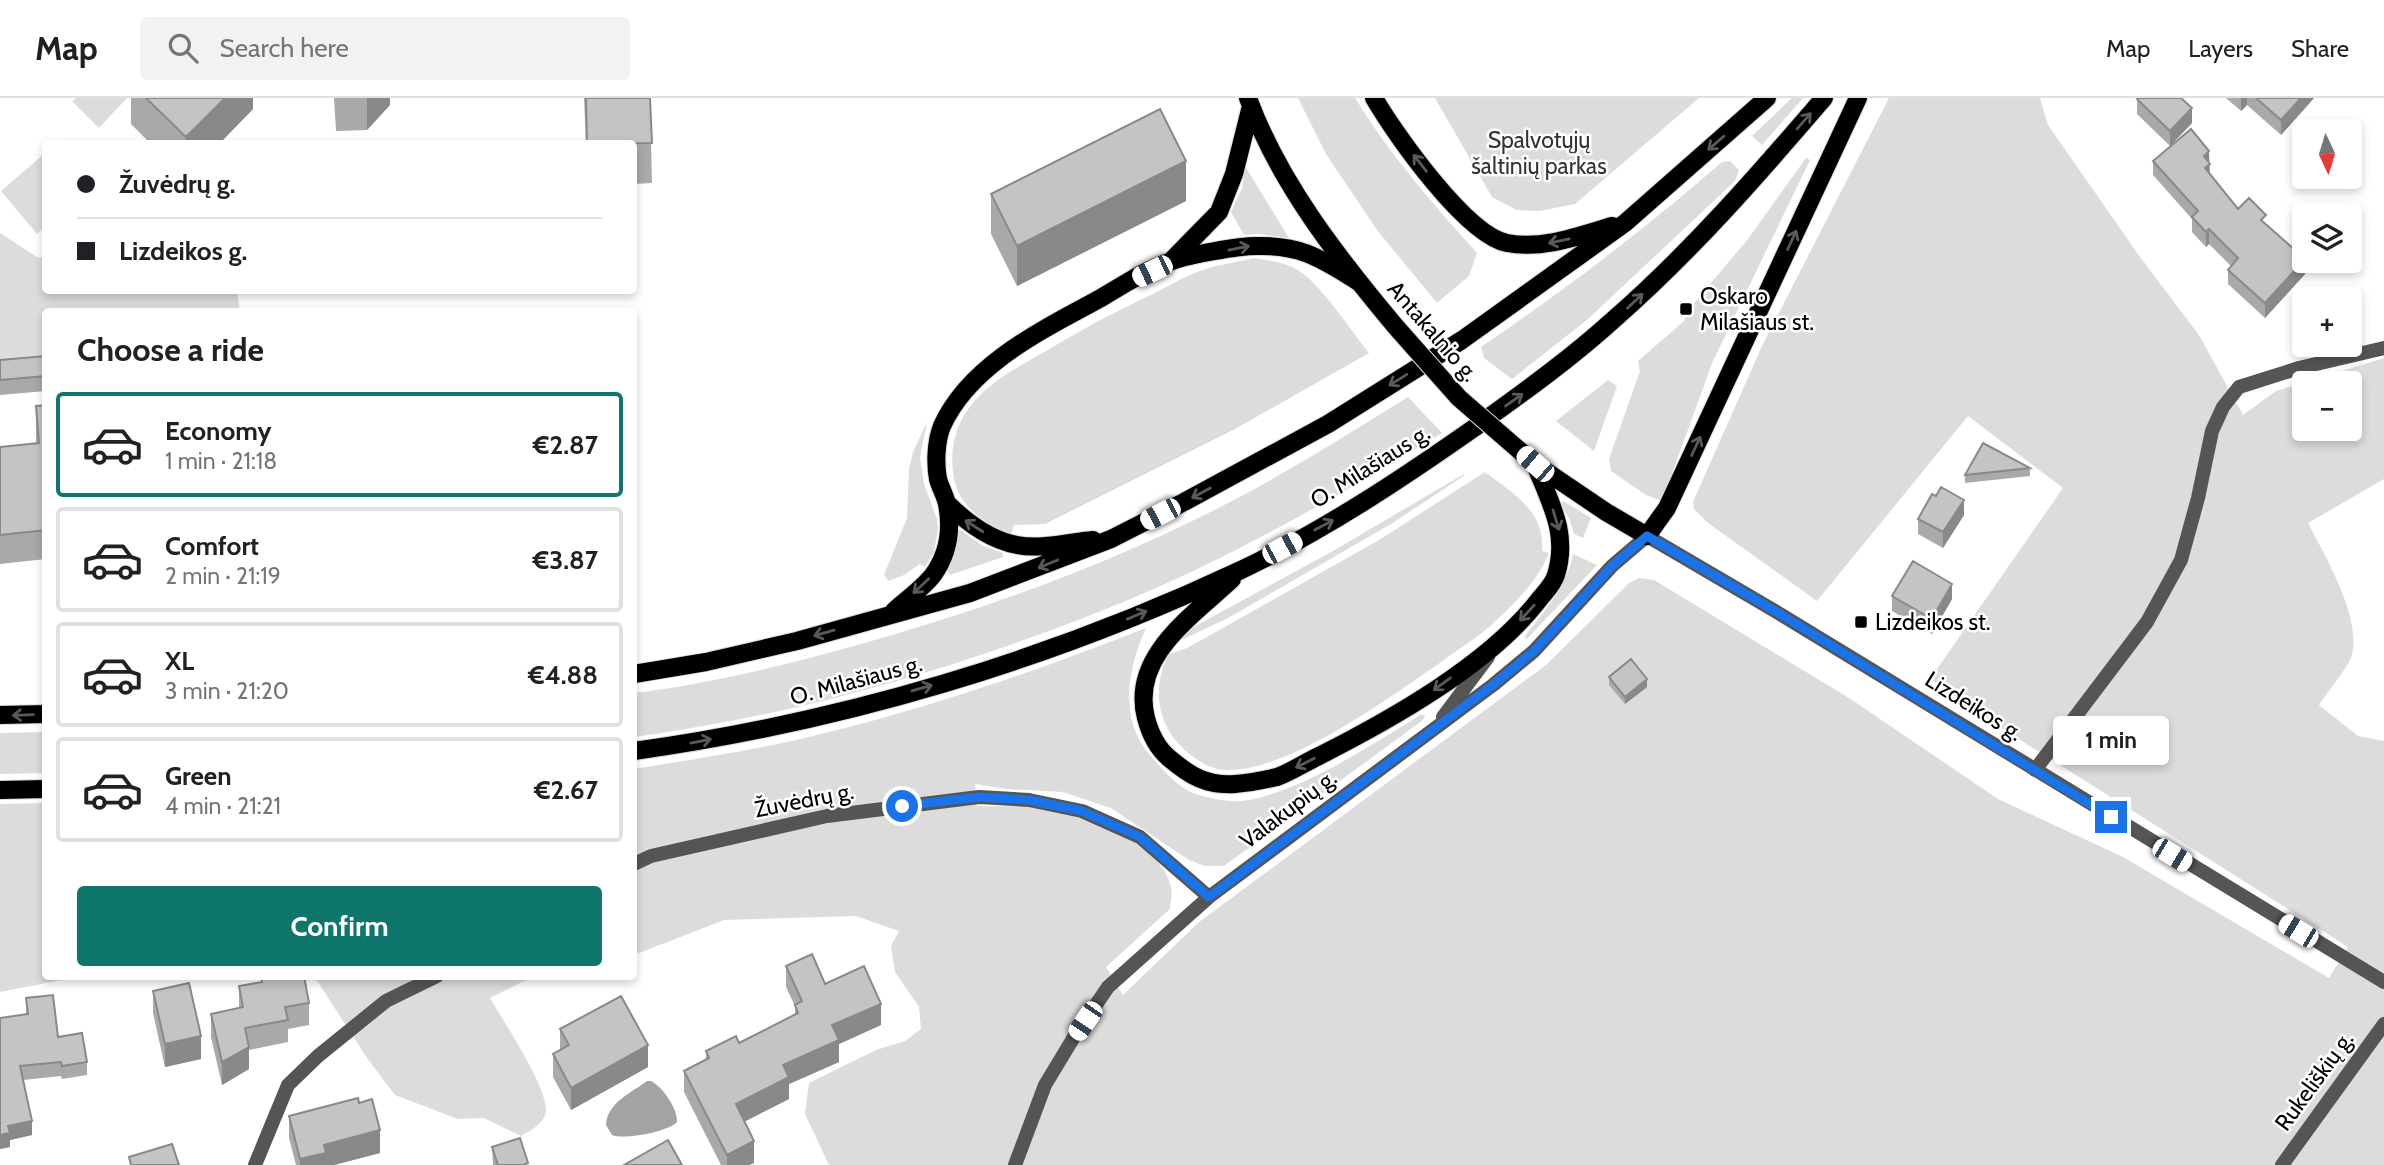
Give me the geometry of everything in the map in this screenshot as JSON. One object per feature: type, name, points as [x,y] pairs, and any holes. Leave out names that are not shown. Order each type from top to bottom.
[{"type":"main road","points":[[1374,98],[1422,167],[1464,216],[1504,243],[1534,245],[1554,242],[1625,223]]},
{"type":"main road","points":[[637,674],[706,662],[797,641],[970,593],[1111,539],[1184,502],[1328,424],[1462,340],[1625,223],[1766,98]]},
{"type":"main road","name":"O. Milašiaus g.","points":[[637,751],[767,729],[872,703],[1004,664],[1127,619],[1242,569],[1342,516],[1437,454],[1528,389],[1610,323],[1701,237],[1824,98]]},
{"type":"main road","points":[[1647,536],[1667,508],[1858,98]]},
{"type":"main road","points":[[1172,261],[1219,212],[1234,174],[1249,102]]},
{"type":"main road","name":"Antakalnio g.","points":[[1249,102],[1292,185],[1321,230],[1359,282],[1459,398],[1535,464],[1605,512],[1647,536]]},
{"type":"main road","points":[[890,615],[933,575],[949,537],[947,503],[938,480],[937,451],[941,429],[954,405],[978,376],[1007,355],[1063,318],[1172,261],[1253,246],[1279,247],[1311,253],[1359,282]]},
{"type":"main road","points":[[1242,569],[1159,648],[1144,680],[1143,705],[1149,730],[1162,753],[1182,769],[1208,783],[1236,784],[1278,776],[1366,732],[1426,695],[1497,644],[1534,606],[1555,579],[1562,549],[1558,522],[1535,464]]},
{"type":"main road","points":[[947,503],[964,520],[988,534],[1017,545],[1111,539]]},
{"type":"main road","points":[[0,715],[42,714]]},
{"type":"main road","points":[[0,790],[42,789]]},
{"type":"street","points":[[2035,770],[2147,622],[2181,560],[2212,431],[2223,407],[2239,387],[2299,368],[2384,348]]},
{"type":"street","name":"Valakupių g.","points":[[1015,1165],[1045,1086],[1108,987],[1209,897],[1534,651],[1612,566],[1647,536]]},
{"type":"street","name":"Lizdeikos g.","points":[[1647,536],[1775,611],[2384,982]]},
{"type":"street","points":[[1434,729],[1497,644]]},
{"type":"street","name":"Žuvėdrų g.","points":[[637,863],[651,856],[827,816],[992,797],[1029,800],[1082,811],[1140,837],[1209,897]]},
{"type":"street","points":[[255,1165],[288,1085],[318,1056],[386,1001],[429,980]]},
{"type":"street","name":"Rukeliškių g.","points":[[2282,1165],[2384,1024]]},
{"type":"green space","points":[[76,98],[127,98],[99,128],[72,101]]},
{"type":"green space","points":[[1298,98],[1355,98],[1397,159],[1477,253],[1469,276],[1437,303],[1377,230],[1326,154]]},
{"type":"green space","name":"Spalvotųjų šaltinių parkas","points":[[1435,98],[1699,98],[1575,204],[1540,211],[1517,210],[1492,197]]},
{"type":"green space","points":[[1792,98],[1803,98],[1762,145],[1752,136]]},
{"type":"green space","points":[[1889,98],[2040,98],[2048,125],[2140,257],[2199,335],[2243,415],[2276,391],[2292,386],[2292,441],[2362,441],[2362,371],[2341,371],[2384,358],[2384,479],[2308,523],[2347,605],[2353,640],[2350,660],[2319,705],[2358,736],[2384,741],[2384,1165],[829,1165],[805,1114],[809,1083],[876,1050],[905,1041],[921,1029],[919,1007],[895,972],[891,946],[899,931],[856,916],[724,920],[637,954],[637,769],[776,744],[929,705],[1060,661],[1146,628],[1131,676],[1129,693],[1133,725],[1140,741],[1166,773],[1185,789],[1199,795],[1242,801],[1286,789],[1334,767],[1420,715],[1425,715],[1423,720],[1224,866],[1205,866],[1189,860],[1111,808],[1063,792],[1006,789],[975,784],[977,806],[1042,808],[1099,824],[1137,843],[1153,856],[1164,870],[1172,890],[1170,909],[1106,967],[1123,995],[1199,922],[1546,665],[1629,583],[1639,578],[1654,580],[1849,698],[1998,799],[2123,857],[2329,978],[2348,947],[1995,724],[1930,679],[2063,488],[1968,416],[1817,601],[1708,523],[1694,509],[1693,502],[1762,346]]},
{"type":"green space","points":[[42,156],[42,229],[37,234],[1,191]]},
{"type":"green space","points":[[1806,158],[1810,160],[1713,361],[1662,501],[1646,495],[1611,471],[1609,459],[1640,371],[1638,361],[1684,321],[1688,310],[1748,239]]},
{"type":"green space","points":[[1730,161],[1739,170],[1735,181],[1588,319],[1512,379],[1484,358],[1481,347],[1604,258],[1722,162]]},
{"type":"green space","points":[[1245,166],[1289,238],[1244,235],[1231,212],[1242,188]]},
{"type":"green space","points":[[0,233],[42,258],[42,294],[237,294],[240,308],[42,308],[42,363],[0,367]]},
{"type":"green space","points":[[1253,258],[1286,265],[1305,275],[1369,353],[1235,429],[1045,524],[1014,525],[1011,535],[991,525],[965,503],[955,484],[952,463],[954,444],[958,427],[967,411],[989,387],[1085,328],[1186,277],[1212,267]]},
{"type":"green space","points":[[1608,380],[1617,386],[1594,451],[1556,421]]},
{"type":"green space","points":[[1408,397],[1442,433],[1367,478],[1212,562],[1073,622],[888,684],[761,715],[637,737],[637,693],[719,679],[833,652],[945,619],[1027,591],[1188,523],[1327,447]]},
{"type":"green space","points":[[927,422],[920,457],[924,484],[937,519],[934,552],[925,567],[920,564],[889,581],[884,575],[907,518],[909,469],[913,452]]},
{"type":"green space","points":[[1485,472],[1526,505],[1538,525],[1542,537],[1542,551],[1549,553],[1531,584],[1489,627],[1366,713],[1337,731],[1277,760],[1249,768],[1216,769],[1200,762],[1179,744],[1164,722],[1159,702],[1162,673],[1169,654],[1187,648],[1379,540]]},
{"type":"green space","points":[[1464,474],[1391,524],[1228,618],[1175,643],[1190,629],[1333,551]]},
{"type":"green space","points":[[1563,501],[1591,518],[1583,538],[1574,534],[1569,518],[1560,504]]},
{"type":"green space","points":[[959,529],[983,546],[1003,553],[1003,557],[950,575],[947,571],[954,555]]},
{"type":"green space","points":[[1573,554],[1597,565],[1526,640],[1525,636],[1560,588]]},
{"type":"green space","points":[[42,732],[42,773],[0,774],[0,733]]},
{"type":"green space","points":[[42,803],[42,980],[62,980],[0,992],[0,804]]},
{"type":"green space","points":[[316,980],[526,980],[490,998],[539,1085],[546,1110],[543,1119],[521,1136],[484,1118],[458,1119],[395,1095],[367,1058]]},
{"type":"shaded area","points":[[647,1081],[656,1084],[665,1093],[675,1111],[677,1122],[665,1129],[646,1134],[612,1135],[606,1125],[607,1117],[621,1099]]},
{"type":"building","points":[[146,98],[225,98],[186,137]]},
{"type":"building","points":[[586,98],[650,98],[652,143],[637,143],[637,140],[587,140]]},
{"type":"building","points":[[2138,98],[2181,98],[2192,108],[2170,131]]},
{"type":"building","points":[[2256,98],[2301,98],[2281,120]]},
{"type":"building","points":[[1160,109],[1186,161],[1017,246],[991,194]]},
{"type":"building","points":[[2191,129],[2209,151],[2204,156],[2210,164],[2205,168],[2238,209],[2249,198],[2266,215],[2261,220],[2292,247],[2292,273],[2265,303],[2228,270],[2238,258],[2209,229],[2206,232],[2192,217],[2198,211],[2153,161]]},
{"type":"building","points":[[42,356],[42,376],[0,380],[0,360]]},
{"type":"building","points":[[42,405],[42,530],[0,535],[0,447],[39,443],[36,406]]},
{"type":"building","points":[[1983,443],[2030,468],[1965,475]]},
{"type":"building","points":[[1941,487],[1964,500],[1943,532],[1918,519],[1932,494],[1936,496]]},
{"type":"building","points":[[1913,561],[1952,584],[1932,619],[1892,596]]},
{"type":"building","points":[[1631,659],[1647,679],[1625,697],[1609,677]]},
{"type":"building","points":[[812,954],[825,984],[864,966],[881,1004],[832,1025],[839,1040],[783,1065],[789,1077],[736,1104],[754,1141],[727,1155],[684,1071],[709,1058],[706,1051],[736,1036],[739,1043],[798,1013],[795,1005],[802,1001],[786,966]]},
{"type":"building","points":[[305,980],[309,1003],[285,1007],[288,1020],[245,1028],[249,1047],[222,1062],[211,1014],[243,1007],[239,986]]},
{"type":"building","points":[[189,983],[201,1036],[165,1044],[153,991]]},
{"type":"building","points":[[53,995],[58,1037],[82,1033],[87,1062],[62,1066],[61,1062],[20,1066],[32,1121],[8,1126],[10,1133],[0,1135],[0,1018],[28,1014],[26,998]]},
{"type":"building","points":[[621,996],[648,1045],[571,1088],[553,1054],[569,1045],[560,1029]]},
{"type":"building","points":[[358,1098],[359,1103],[372,1099],[380,1130],[324,1145],[326,1153],[300,1159],[289,1116]]},
{"type":"building","points":[[520,1138],[528,1163],[498,1165],[492,1147]]},
{"type":"building","points":[[668,1140],[682,1165],[624,1165]]},
{"type":"building","points":[[172,1144],[179,1165],[131,1165],[129,1157]]},
{"type":"place","name":"Oskaro Milašiaus st.","points":[[1686,309]]},
{"type":"place","name":"Lizdeikos st.","points":[[1861,622]]},
{"type":"route","points":[[902,806],[979,797],[1029,800],[1082,811],[1140,837],[1209,897],[1493,685],[1534,651],[1612,566],[1647,536],[1775,611],[2111,817]]}]
